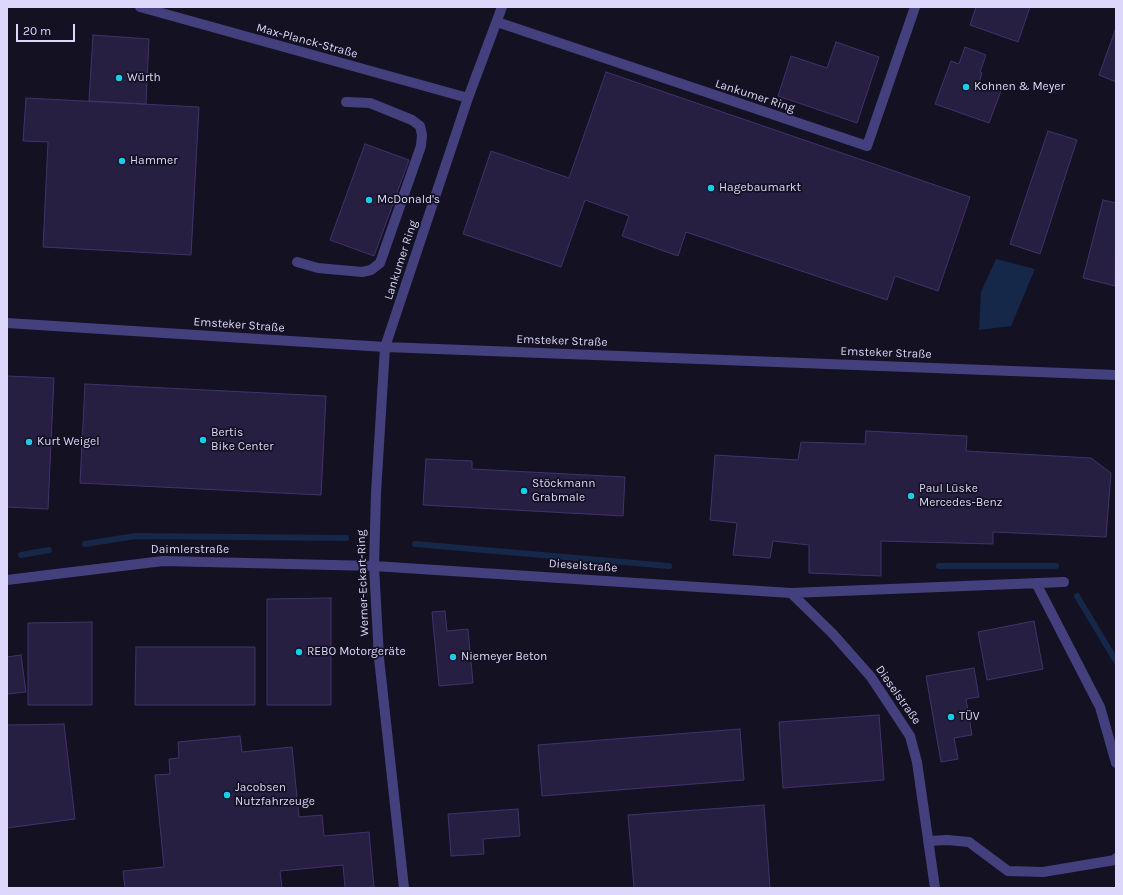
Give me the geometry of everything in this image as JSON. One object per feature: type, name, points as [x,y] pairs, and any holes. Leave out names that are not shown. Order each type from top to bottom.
[{"type":"street","name":"Max-Planck-Straße","points":[[140,7],[159,10],[468,98]]},
{"type":"street","name":"Lankumer Ring","points":[[385,347],[468,98],[502,7]]},
{"type":"street","name":"Lankumer Ring","points":[[497,22],[867,146],[914,7]]},
{"type":"street","points":[[298,262],[318,268],[362,272],[371,270],[380,263],[421,146],[422,135],[420,126],[412,120],[370,103],[346,102]]},
{"type":"street","name":"Emsteker Straße","points":[[7,322],[385,347],[1116,375]]},
{"type":"street","name":"Werner-Eckart-Ring","points":[[385,347],[376,493],[374,566],[379,658],[404,888]]},
{"type":"street","name":"Daimlerstraße","points":[[7,580],[163,561],[374,566]]},
{"type":"street","name":"Dieselstraße","points":[[374,566],[791,593],[1064,582]]},
{"type":"street","points":[[1036,583],[1100,708],[1116,763]]},
{"type":"street","name":"Dieselstraße","points":[[791,593],[833,634],[871,677],[910,736],[917,762],[935,888]]},
{"type":"street","points":[[928,841],[947,840],[969,842],[1008,871],[1043,872],[1115,860],[1116,858]]},
{"type":"water","points":[[996,259],[1035,269],[1011,326],[979,330],[981,292]]},
{"type":"building","points":[[976,7],[1030,7],[1018,42],[970,25]]},
{"type":"building","points":[[1116,28],[1116,82],[1099,75]]},
{"type":"building","name":"Würth","points":[[93,35],[149,39],[146,104],[89,101]]},
{"type":"building","points":[[836,42],[879,57],[857,123],[778,96],[791,56],[827,68]]},
{"type":"building","name":"Kohnen & Meyer","points":[[965,47],[986,55],[980,72],[982,73],[979,83],[1001,91],[989,123],[935,104],[951,61],[959,64]]},
{"type":"building","name":"Hagebaumarkt","points":[[606,72],[970,197],[938,291],[895,276],[887,300],[686,232],[678,256],[622,236],[629,216],[585,200],[561,267],[463,234],[491,151],[569,178]]},
{"type":"building","name":"Hammer","points":[[26,98],[199,107],[191,255],[43,247],[48,142],[23,141]]},
{"type":"building","points":[[1048,131],[1077,140],[1040,254],[1010,244]]},
{"type":"building","name":"McDonald's","points":[[365,144],[409,160],[374,256],[330,240]]},
{"type":"building","points":[[1103,200],[1116,203],[1115,286],[1083,278]]},
{"type":"building","name":"Kurt Weigel","points":[[7,376],[54,378],[48,509],[7,507]]},
{"type":"building","name":"Bertis Bike Center","points":[[85,384],[326,396],[321,495],[80,483]]},
{"type":"building","name":"Paul Lüske Mercedes-Benz","points":[[866,431],[967,436],[966,451],[1091,458],[1111,473],[1106,537],[993,532],[993,544],[881,541],[881,576],[809,573],[809,545],[773,541],[770,558],[733,555],[737,523],[710,520],[715,455],[798,460],[801,442],[865,444]]},
{"type":"building","name":"Stöckmann Grabmale","points":[[426,459],[472,461],[472,469],[625,477],[623,516],[423,505]]},
{"type":"building","name":"REBO Motorgeräte","points":[[331,598],[331,705],[267,705],[267,599]]},
{"type":"building","name":"Niemeyer Beton","points":[[445,611],[447,631],[468,629],[473,683],[439,686],[432,612]]},
{"type":"building","points":[[1034,621],[1043,669],[987,680],[978,632]]},
{"type":"building","points":[[92,622],[92,705],[28,705],[28,623]]},
{"type":"building","points":[[136,647],[255,647],[255,705],[135,705]]},
{"type":"building","points":[[21,655],[26,692],[7,694],[7,657]]},
{"type":"building","name":"TÜV","points":[[974,668],[979,697],[966,699],[972,735],[954,738],[958,759],[941,762],[926,676]]},
{"type":"building","points":[[879,715],[884,780],[783,788],[779,722]]},
{"type":"building","points":[[64,724],[75,819],[7,828],[7,725]]},
{"type":"building","points":[[740,729],[744,780],[542,796],[538,745]]},
{"type":"building","name":"Jacobsen Nutzfahrzeuge","points":[[240,736],[242,752],[292,747],[299,817],[322,815],[324,836],[369,832],[374,887],[345,888],[343,865],[280,871],[282,888],[125,888],[123,871],[164,867],[155,775],[170,774],[169,759],[179,758],[178,742]]},
{"type":"building","points":[[764,805],[770,888],[634,888],[628,815]]},
{"type":"building","points":[[518,809],[520,836],[483,839],[484,854],[451,856],[448,814]]},
{"type":"waterway","points":[[85,544],[135,536],[346,538]]},
{"type":"waterway","points":[[415,544],[669,566]]},
{"type":"waterway","points":[[21,555],[49,550]]},
{"type":"waterway","points":[[939,566],[1056,566]]},
{"type":"waterway","points":[[1077,596],[1116,661]]},
{"type":"place","name":"Würth","points":[[119,78]]},
{"type":"place","name":"Kohnen & Meyer","points":[[966,87]]},
{"type":"place","name":"Hammer","points":[[122,161]]},
{"type":"place","name":"Hagebaumarkt","points":[[711,188]]},
{"type":"place","name":"McDonald's","points":[[369,200]]},
{"type":"place","name":"Bertis Bike Center","points":[[203,440]]},
{"type":"place","name":"Kurt Weigel","points":[[29,442]]},
{"type":"place","name":"Stöckmann Grabmale","points":[[524,491]]},
{"type":"place","name":"Paul Lüske Mercedes-Benz","points":[[911,496]]},
{"type":"place","name":"REBO Motorgeräte","points":[[299,652]]},
{"type":"place","name":"Niemeyer Beton","points":[[453,657]]},
{"type":"place","name":"TÜV","points":[[951,717]]},
{"type":"place","name":"Jacobsen Nutzfahrzeuge","points":[[227,795]]}]
